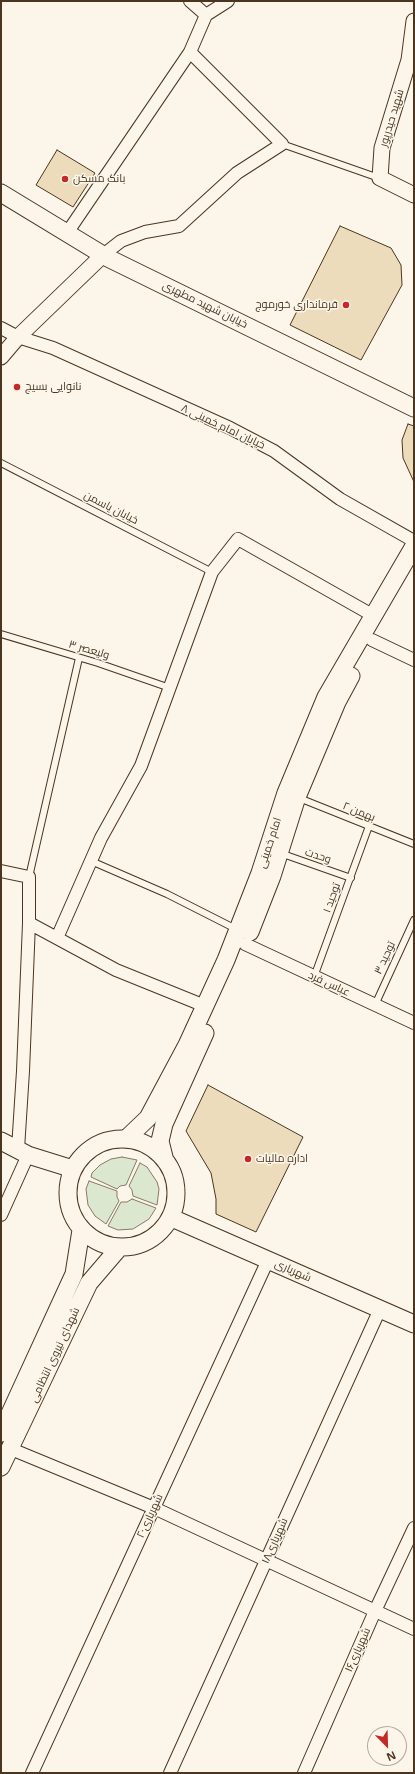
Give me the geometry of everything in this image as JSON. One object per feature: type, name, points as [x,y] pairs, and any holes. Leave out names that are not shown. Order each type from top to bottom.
[{"type":"main road","name":"خیابان شهید مطهری","points":[[1,193],[103,255],[414,408]]},
{"type":"main road","name":"امام خمینی","points":[[164,1157],[160,1140],[164,1124],[241,937],[286,793],[326,697],[414,546]]},
{"type":"main road","name":"امام خمینی","points":[[126,1139],[148,1118],[187,1045],[205,1006],[272,876],[297,797],[337,702],[414,565]]},
{"type":"main road","points":[[126,1139],[147,1144],[164,1157],[174,1176],[177,1197],[172,1218],[159,1234],[140,1245],[118,1248],[98,1243],[81,1230],[70,1211],[67,1190],[73,1169],[86,1152],[104,1141],[126,1139]]},
{"type":"main road","points":[[1,1142],[23,1152],[73,1169]]},
{"type":"main road","name":"شهریاری","points":[[172,1218],[414,1324]]},
{"type":"main road","name":"شهدای نیروی انتظامی","points":[[1,1433],[74,1274],[81,1230]]},
{"type":"main road","name":"شهدای نیروی انتظامی","points":[[1,1467],[11,1449],[89,1283],[118,1248]]},
{"type":"street","points":[[190,1],[206,15]]},
{"type":"street","points":[[67,233],[190,52],[206,15],[228,1]]},
{"type":"street","name":"شهید حیدرپور","points":[[380,178],[382,148],[409,60],[414,22]]},
{"type":"street","points":[[1,357],[18,337],[103,255],[121,241],[145,232],[179,226],[237,173],[282,144],[190,52]]},
{"type":"street","points":[[380,178],[414,195]]},
{"type":"street","name":"خیابان امام خمینی ۸","points":[[1,328],[18,337],[53,348],[230,428],[274,451],[340,500],[414,541]]},
{"type":"street","points":[[57,938],[101,838],[141,766],[212,572],[238,539],[374,616]]},
{"type":"street","points":[[372,640],[414,660]]},
{"type":"street","points":[[1,871],[29,877],[29,923],[23,1071],[23,1152],[1,1215]]},
{"type":"street","points":[[29,923],[116,970],[205,1006]]},
{"type":"street","name":"عباس فرد","points":[[241,937],[314,977],[414,1023]]},
{"type":"street","name":"شهریاری۲۰","points":[[32,1773],[268,1260]]},
{"type":"street","name":"شهریاری۱۸","points":[[170,1773],[380,1308]]},
{"type":"street","points":[[11,1449],[154,1508],[414,1629]]},
{"type":"street","name":"شهریاری۱۶","points":[[304,1773],[375,1611],[414,1528]]},
{"type":"lane","points":[[282,144],[380,178]]},
{"type":"lane","name":"خیابان یاسمن","points":[[1,463],[212,572]]},
{"type":"lane","name":"ولیعصر ۳","points":[[1,634],[170,688]]},
{"type":"lane","points":[[29,877],[79,658]]},
{"type":"lane","name":"بهمن ۲","points":[[297,797],[414,844]]},
{"type":"lane","name":"توحید ۱","points":[[314,977],[369,826]]},
{"type":"lane","name":"وحدت","points":[[280,853],[351,878]]},
{"type":"lane","points":[[91,861],[167,894],[241,937]]},
{"type":"lane","name":"توحید ۳","points":[[374,1005],[414,920]]},
{"type":"green space","points":[[122,1157],[137,1160],[126,1185],[120,1186],[117,1189],[91,1177],[92,1173],[100,1165],[111,1159]]},
{"type":"green space","points":[[140,1163],[147,1167],[157,1182],[159,1189],[157,1205],[133,1196],[132,1190],[129,1186]]},
{"type":"green space","points":[[89,1181],[117,1191],[119,1201],[106,1224],[95,1216],[88,1205],[86,1189]]},
{"type":"green space","points":[[132,1199],[156,1208],[149,1219],[133,1229],[118,1230],[108,1226],[121,1202],[127,1202]]},
{"type":"building","name":"بانک مسکن","points":[[57,150],[95,173],[73,207],[36,185]]},
{"type":"building","name":"فرمانداری خورموج","points":[[340,226],[391,248],[401,265],[402,285],[361,360],[290,325]]},
{"type":"building","points":[[408,424],[414,426],[414,482],[403,458],[402,440]]},
{"type":"building","name":"اداره مالیات","points":[[208,1085],[303,1137],[256,1232],[216,1214],[216,1199],[211,1173],[186,1131]]},
{"type":"place","name":"بانک مسکن","points":[[65,179]]},
{"type":"place","name":"فرمانداری خورموج","points":[[346,305]]},
{"type":"place","name":"نانوایی بسیج","points":[[17,387]]},
{"type":"place","name":"اداره مالیات","points":[[248,1159]]}]
